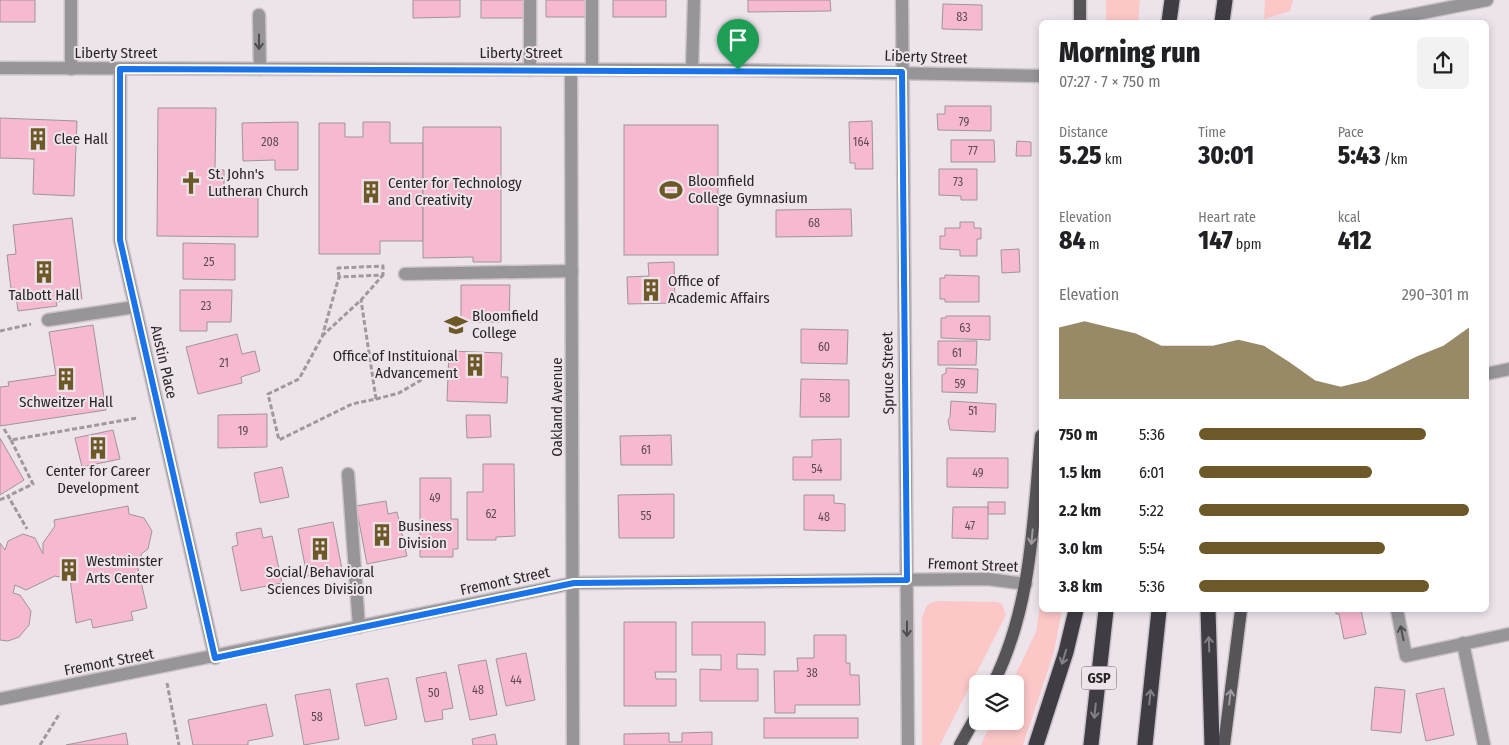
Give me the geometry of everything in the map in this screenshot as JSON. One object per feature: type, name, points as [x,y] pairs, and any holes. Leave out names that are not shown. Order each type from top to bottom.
[{"type":"highway","points":[[1169,20],[1172,0]]},
{"type":"highway","points":[[1222,20],[1225,0]]},
{"type":"highway","points":[[1036,745],[1064,659],[1076,612]]},
{"type":"highway","name":"GSP","points":[[1092,745],[1106,612]]},
{"type":"highway","points":[[1145,745],[1159,612]]},
{"type":"highway","points":[[1208,612],[1212,745]]},
{"type":"main road","points":[[1080,0],[1080,20]]},
{"type":"main road","points":[[996,675],[1017,622],[1026,584],[1039,456]]},
{"type":"main road","points":[[1224,745],[1241,612]]},
{"type":"main road","points":[[960,745],[969,729]]},
{"type":"street","points":[[71,0],[71,69]]},
{"type":"street","points":[[530,0],[530,70]]},
{"type":"street","points":[[592,0],[592,70]]},
{"type":"street","points":[[692,70],[694,0]]},
{"type":"street","name":"Spruce Street","points":[[902,0],[908,745]]},
{"type":"street","points":[[1384,20],[1441,5],[1487,0]]},
{"type":"street","points":[[260,15],[260,69]]},
{"type":"street","name":"Liberty Street","points":[[0,68],[692,70],[902,72],[1039,76]]},
{"type":"street","name":"Austin Place","points":[[120,69],[120,240],[215,658]]},
{"type":"street","name":"Oakland Avenue","points":[[571,70],[574,583],[572,745]]},
{"type":"street","points":[[405,274],[572,271]]},
{"type":"street","points":[[48,320],[135,307]]},
{"type":"street","points":[[1489,373],[1509,369]]},
{"type":"street","points":[[348,474],[359,627]]},
{"type":"street","name":"Fremont Street","points":[[0,699],[215,658],[574,583],[994,579],[1026,584]]},
{"type":"street","points":[[1397,612],[1406,656],[1509,634]]},
{"type":"street","points":[[1463,643],[1484,745]]},
{"type":"path","points":[[322,336],[361,300],[383,275],[383,266],[338,268],[339,277],[322,336],[300,379],[268,394],[279,440],[352,404],[398,393],[423,379]]},
{"type":"path","points":[[339,277],[383,275]]},
{"type":"path","points":[[361,300],[376,399]]},
{"type":"path","points":[[0,331],[48,320]]},
{"type":"path","points":[[11,440],[137,418]]},
{"type":"path","points":[[0,500],[34,484],[4,430]]},
{"type":"path","points":[[8,496],[27,529]]},
{"type":"path","points":[[163,668],[179,745]]},
{"type":"path","points":[[40,745],[60,713]]},
{"type":"shaded area","points":[[1106,0],[1140,0],[1138,20],[1106,20]]},
{"type":"shaded area","points":[[1265,0],[1293,0],[1290,11],[1264,19]]},
{"type":"shaded area","points":[[936,601],[997,602],[1002,604],[1006,615],[976,675],[969,675],[969,688],[940,745],[922,745],[922,618],[927,605]]},
{"type":"shaded area","points":[[1039,612],[1062,612],[1054,652],[1023,745],[981,745],[988,730],[1024,730],[1024,675],[1015,675],[1036,632]]},
{"type":"building","points":[[0,0],[35,0],[35,22],[0,22]]},
{"type":"building","points":[[413,0],[460,0],[460,17],[413,18]]},
{"type":"building","points":[[481,0],[526,0],[526,18],[481,18]]},
{"type":"building","points":[[546,0],[587,0],[586,17],[546,17]]},
{"type":"building","points":[[613,0],[666,0],[666,17],[613,17]]},
{"type":"building","points":[[748,0],[830,0],[831,11],[748,12]]},
{"type":"building","points":[[943,4],[982,5],[982,30],[942,29]]},
{"type":"building","points":[[945,106],[991,106],[991,131],[938,130],[937,114],[945,114]]},
{"type":"building","name":"St. John's Lutheran Church","points":[[158,108],[216,108],[215,170],[224,170],[224,195],[258,195],[258,237],[157,236]]},
{"type":"building","name":"Clee Hall","points":[[0,118],[77,121],[74,196],[33,194],[34,159],[0,158]]},
{"type":"building","points":[[872,121],[873,169],[855,169],[855,163],[850,163],[849,122]]},
{"type":"building","points":[[298,122],[298,170],[275,170],[275,160],[243,161],[242,123]]},
{"type":"building","name":"Center for Technology and Creativity","points":[[363,122],[390,122],[390,143],[423,143],[423,241],[380,241],[380,254],[319,254],[319,123],[345,123],[345,137],[363,137]]},
{"type":"building","name":"Bloomfield College Gymnasium","points":[[624,125],[718,125],[718,255],[624,255]]},
{"type":"building","points":[[423,127],[501,127],[501,262],[473,262],[473,257],[423,258]]},
{"type":"building","points":[[951,140],[994,140],[995,162],[951,162]]},
{"type":"building","points":[[1017,141],[1031,142],[1031,156],[1016,156]]},
{"type":"building","points":[[939,169],[977,169],[977,200],[961,200],[961,196],[939,195]]},
{"type":"building","points":[[851,209],[852,236],[776,237],[776,210]]},
{"type":"building","name":"Talbott Hall","points":[[72,218],[82,299],[56,302],[57,306],[18,311],[15,288],[11,289],[7,255],[16,254],[13,225]]},
{"type":"building","points":[[960,222],[974,222],[974,228],[981,228],[981,239],[977,239],[977,256],[960,256],[960,250],[940,249],[940,236],[945,236],[945,228],[960,228]]},
{"type":"building","points":[[183,243],[235,244],[235,280],[183,279]]},
{"type":"building","points":[[1019,249],[1020,272],[1002,273],[1001,250]]},
{"type":"building","name":"Office of Academic Affairs","points":[[674,262],[675,303],[628,304],[627,277],[649,276],[648,263]]},
{"type":"building","points":[[945,275],[979,276],[979,302],[945,302],[945,299],[940,299],[940,278],[945,278]]},
{"type":"building","points":[[461,285],[510,285],[509,322],[461,322]]},
{"type":"building","points":[[180,290],[232,290],[231,322],[207,322],[207,331],[180,331]]},
{"type":"building","points":[[946,316],[990,316],[990,340],[941,338],[941,318],[946,318]]},
{"type":"building","name":"Schweitzer Hall","points":[[93,325],[106,410],[0,426],[0,387],[9,386],[8,382],[56,375],[49,332]]},
{"type":"building","points":[[801,329],[848,330],[847,364],[801,363]]},
{"type":"building","points":[[237,334],[242,354],[255,351],[260,371],[241,377],[242,383],[198,394],[186,347]]},
{"type":"building","points":[[938,341],[977,341],[976,365],[938,365]]},
{"type":"building","name":"Office of Instituional Advancement","points":[[449,351],[502,353],[501,377],[508,377],[507,403],[447,401]]},
{"type":"building","points":[[946,368],[978,369],[977,393],[942,392],[942,375],[946,373]]},
{"type":"building","points":[[801,379],[849,380],[849,417],[800,417]]},
{"type":"building","points":[[951,401],[996,404],[995,432],[950,430],[948,420],[950,417]]},
{"type":"building","points":[[267,414],[267,447],[218,448],[218,415]]},
{"type":"building","points":[[466,415],[490,415],[491,437],[467,438]]},
{"type":"building","name":"Center for Career Development","points":[[113,430],[120,459],[82,467],[75,438]]},
{"type":"building","points":[[671,435],[672,465],[621,465],[620,436]]},
{"type":"building","name":"Schweitzer Hall","points":[[0,438],[24,480],[0,495]]},
{"type":"building","points":[[841,439],[841,480],[793,480],[793,457],[812,457],[812,440]]},
{"type":"building","points":[[947,458],[1008,458],[1008,488],[947,487]]},
{"type":"building","points":[[483,464],[514,464],[515,536],[496,537],[496,540],[467,540],[467,492],[483,492]]},
{"type":"building","points":[[282,467],[289,497],[260,503],[254,473]]},
{"type":"building","points":[[420,478],[451,478],[451,519],[458,519],[458,549],[453,549],[453,557],[420,557]]},
{"type":"building","points":[[674,494],[674,538],[619,538],[618,495]]},
{"type":"building","points":[[804,495],[834,495],[834,503],[845,504],[845,531],[804,530]]},
{"type":"building","name":"Business Division","points":[[386,501],[388,514],[397,512],[407,556],[367,564],[356,506]]},
{"type":"building","points":[[988,502],[1005,502],[1005,514],[988,514]]},
{"type":"building","name":"Westminster Arts Center","points":[[128,506],[129,514],[144,518],[152,531],[148,549],[141,554],[142,564],[137,564],[147,608],[131,612],[133,620],[93,628],[91,619],[76,623],[70,579],[55,576],[26,590],[15,585],[13,593],[20,595],[31,611],[29,625],[19,637],[8,641],[0,640],[0,543],[5,550],[8,541],[23,534],[35,538],[43,554],[43,543],[55,526],[54,520]]},
{"type":"building","points":[[953,507],[988,507],[988,539],[952,538]]},
{"type":"building","name":"Social/Behavioral Sciences Division","points":[[333,522],[342,569],[307,576],[298,529]]},
{"type":"building","points":[[261,528],[263,538],[272,536],[282,583],[241,591],[232,547],[238,545],[236,533]]},
{"type":"building","points":[[1336,612],[1361,612],[1366,634],[1344,639],[1339,614],[1336,614]]},
{"type":"building","points":[[624,622],[676,622],[676,672],[655,672],[656,679],[676,679],[676,706],[624,706]]},
{"type":"building","points":[[692,622],[765,622],[765,655],[737,654],[737,669],[758,669],[758,701],[700,701],[700,669],[721,670],[721,655],[692,655]]},
{"type":"building","points":[[814,635],[846,635],[846,663],[850,663],[850,675],[859,675],[860,705],[795,705],[795,713],[775,713],[774,671],[798,671],[797,658],[814,658]]},
{"type":"building","points":[[526,653],[535,700],[506,706],[496,659]]},
{"type":"building","points":[[486,660],[497,715],[470,720],[458,665]]},
{"type":"building","points":[[446,672],[453,708],[442,710],[443,719],[425,722],[416,678]]},
{"type":"building","points":[[388,678],[397,719],[365,726],[356,684]]},
{"type":"building","points":[[1375,687],[1405,690],[1401,733],[1371,730]]},
{"type":"building","points":[[1444,688],[1454,735],[1426,741],[1416,694]]},
{"type":"building","points":[[330,689],[339,739],[304,745],[295,695]]},
{"type":"building","points":[[266,704],[273,736],[248,741],[248,745],[193,745],[188,720]]},
{"type":"building","points":[[764,718],[858,718],[858,738],[764,738]]},
{"type":"building","points":[[712,732],[712,745],[624,745],[624,734],[669,733],[669,742],[682,742],[682,733]]},
{"type":"building","points":[[126,733],[128,745],[66,745]]},
{"type":"building","points":[[495,734],[497,745],[473,745],[472,739]]},
{"type":"place","name":"Clee Hall","points":[[38,139]]},
{"type":"place","name":"St. John's Lutheran Church","points":[[191,183]]},
{"type":"place","name":"Bloomfield College Gymnasium","points":[[671,190]]},
{"type":"place","name":"Center for Technology and Creativity","points":[[371,192]]},
{"type":"place","name":"Talbott Hall","points":[[44,272]]},
{"type":"place","name":"Office of Academic Affairs","points":[[651,290]]},
{"type":"place","name":"Bloomfield College","points":[[456,325]]},
{"type":"place","name":"Office of Instituional Advancement","points":[[475,365]]},
{"type":"place","name":"Schweitzer Hall","points":[[66,379]]},
{"type":"place","name":"Center for Career Development","points":[[98,448]]},
{"type":"place","name":"Business Division","points":[[382,535]]},
{"type":"place","name":"Social/Behavioral Sciences Division","points":[[320,549]]},
{"type":"place","name":"Westminster Arts Center","points":[[69,570]]},
{"type":"route","points":[[120,69],[738,70],[902,72],[907,580],[574,583],[215,658],[120,240],[120,69]]}]
